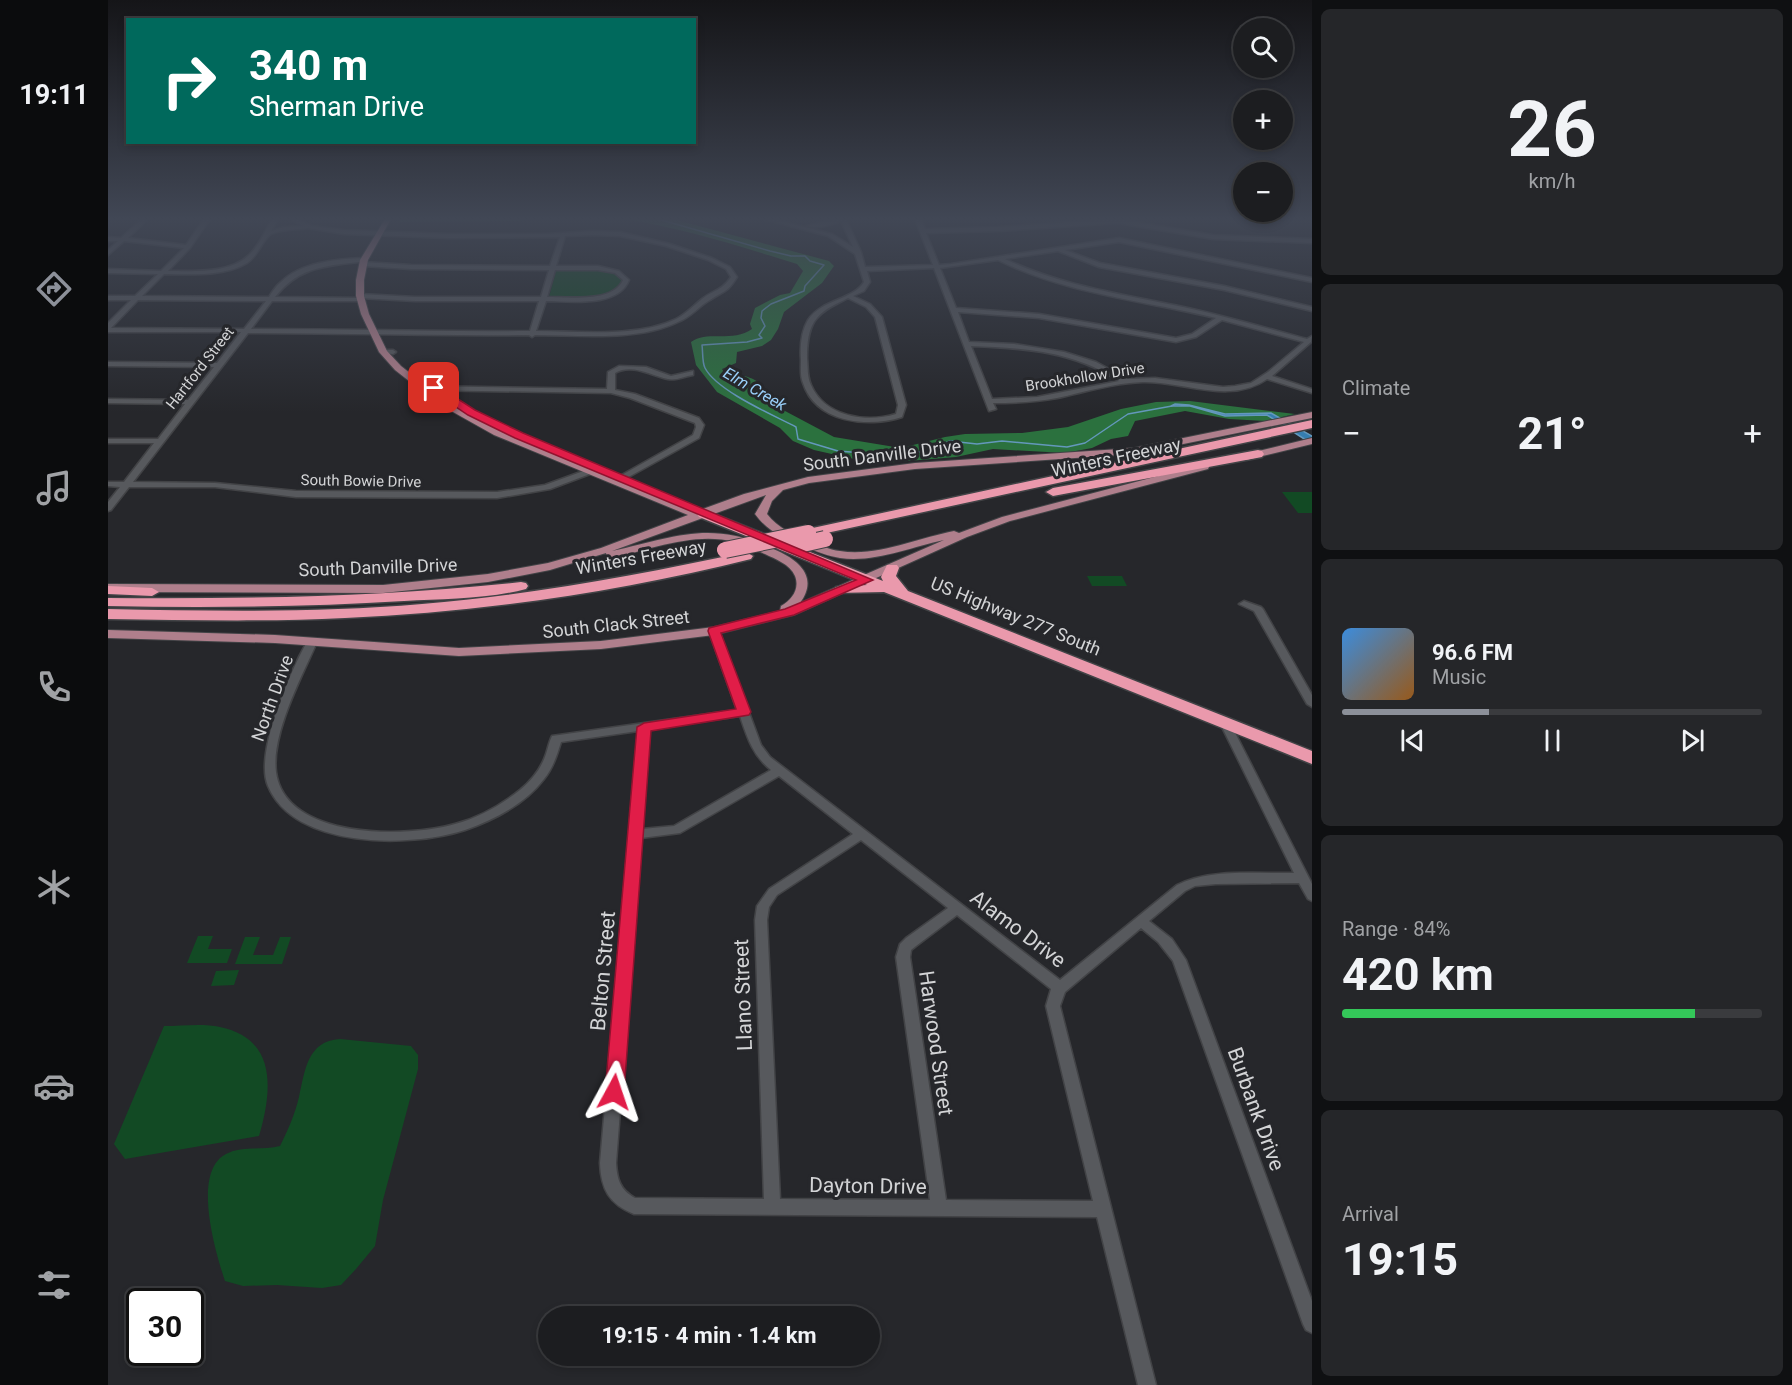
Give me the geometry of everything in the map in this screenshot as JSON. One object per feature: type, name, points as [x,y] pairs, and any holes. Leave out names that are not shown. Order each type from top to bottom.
[{"type":"highway","name":"Winters Freeway","points":[[108,614],[310,615],[460,606],[603,585],[1023,498],[1285,439],[1309,423]]},
{"type":"highway","points":[[981,497],[1045,478],[1116,462],[1203,438]]},
{"type":"highway","name":"Winters Freeway","points":[[108,602],[241,604],[356,600],[455,594],[601,576],[981,497],[1285,439]]},
{"type":"highway","points":[[1023,498],[1258,454]]},
{"type":"highway","name":"US Highway 277 South","points":[[704,514],[1312,758]]},
{"type":"highway","points":[[892,568],[888,573],[888,578],[899,592]]},
{"type":"highway","points":[[108,589],[356,600]]},
{"type":"highway","points":[[841,590],[899,592]]},
{"type":"highway","points":[[108,626],[310,615]]},
{"type":"main road","points":[[362,284],[361,298],[373,331],[388,352],[422,388],[459,413],[498,433],[589,471],[689,512],[704,514]]},
{"type":"main road","points":[[388,352],[434,388],[472,412],[512,432],[689,504],[704,514]]},
{"type":"main road","name":"South Danville Drive","points":[[108,589],[393,588],[471,581],[550,566],[605,550],[748,496],[783,486],[863,471],[1134,451],[1262,425],[1309,423]]},
{"type":"main road","name":"South Clack Street","points":[[108,634],[173,634],[420,651],[489,652],[602,645],[714,631],[790,612],[867,580],[976,529],[1092,495],[1258,454],[1285,439],[1312,441]]},
{"type":"main road","points":[[761,514],[766,499],[783,486]]},
{"type":"main road","points":[[748,496],[777,531],[839,555],[869,553],[976,529]]},
{"type":"main road","points":[[689,504],[728,504]]},
{"type":"main road","points":[[674,505],[681,515],[674,525]]},
{"type":"main road","points":[[550,566],[704,535],[742,540],[786,560],[800,574],[802,589],[792,606],[764,619]]},
{"type":"street","points":[[108,328],[151,284]]},
{"type":"street","name":"Hartford Street","points":[[108,508],[282,284]]},
{"type":"street","points":[[532,334],[548,284]]},
{"type":"street","name":"Hartford Street","points":[[543,300],[597,298],[616,292],[625,284]]},
{"type":"street","points":[[108,328],[373,331],[419,334],[627,333],[663,326],[693,311],[706,299],[727,288],[730,284]]},
{"type":"street","points":[[848,296],[872,308],[881,322],[902,405],[899,415],[892,418],[870,421],[838,415],[818,400],[807,385],[803,350],[809,325],[824,309],[866,286],[866,284]]},
{"type":"street","points":[[944,284],[966,344],[1005,346],[1071,357],[1091,362],[1126,382]]},
{"type":"street","points":[[1059,284],[1310,340]]},
{"type":"street","points":[[1200,284],[1312,309]]},
{"type":"street","points":[[108,298],[543,300]]},
{"type":"street","points":[[954,310],[1046,317],[1176,340],[1187,339],[1200,333],[1220,318]]},
{"type":"street","name":"Brookhollow Drive","points":[[966,344],[991,405],[1126,382],[1167,380],[1234,389],[1251,386],[1310,340]]},
{"type":"street","points":[[108,364],[220,364]]},
{"type":"street","points":[[611,391],[612,372],[619,368],[646,369],[671,378],[690,373]]},
{"type":"street","points":[[1265,376],[1312,391]]},
{"type":"street","points":[[422,388],[611,391],[632,396],[696,420],[701,428],[696,436],[623,478]]},
{"type":"street","points":[[108,401],[191,402]]},
{"type":"street","points":[[108,441],[160,441]]},
{"type":"street","name":"South Bowie Drive","points":[[108,484],[215,485],[296,494],[497,495],[546,487],[589,471],[610,473]]},
{"type":"street","points":[[1244,604],[1258,609],[1312,704]]},
{"type":"street","name":"Alamo Drive","points":[[714,631],[761,755],[778,771],[1060,988],[1056,993],[1053,1006],[1147,1385]]},
{"type":"street","name":"North Drive","points":[[312,642],[273,740],[271,760],[273,784],[286,804],[310,821],[339,831],[390,837],[423,835],[458,828],[496,812],[520,795],[541,776],[553,753],[556,740],[644,727]]},
{"type":"street","points":[[644,727],[744,712]]},
{"type":"street","points":[[1225,723],[1312,896]]},
{"type":"street","name":"Belton Street","points":[[634,1206],[625,1203],[616,1195],[608,1174],[644,727]]},
{"type":"street","points":[[636,834],[676,830],[778,771]]},
{"type":"street","name":"Llano Street","points":[[772,1206],[761,920],[763,906],[773,892],[861,834]]},
{"type":"street","points":[[1060,988],[1182,888],[1193,882],[1216,879],[1303,878]]},
{"type":"street","name":"Harwood Street","points":[[939,1208],[903,957],[904,948],[910,942],[957,909]]},
{"type":"street","name":"Burbank Drive","points":[[1141,922],[1172,946],[1179,960],[1312,1324]]},
{"type":"street","name":"Dayton Drive","points":[[634,1206],[1102,1209]]},
{"type":"green space","points":[[553,284],[622,284],[597,296],[549,297]]},
{"type":"green space","points":[[796,284],[821,284],[784,312],[771,340],[762,346],[737,352],[736,363],[722,369],[725,374],[745,376],[759,382],[770,403],[834,437],[901,448],[965,434],[1022,433],[1068,427],[1121,409],[1156,402],[1190,401],[1295,414],[1265,421],[1229,419],[1185,411],[1135,421],[1128,436],[1111,439],[1092,448],[1065,453],[993,449],[956,457],[884,463],[814,450],[793,441],[780,428],[717,392],[696,365],[691,342],[705,337],[745,333],[752,329],[750,324],[755,308],[780,295],[790,293]]},
{"type":"green space","points":[[1282,492],[1312,492],[1312,513],[1298,513]]},
{"type":"green space","points":[[1087,576],[1122,576],[1127,586],[1092,586]]},
{"type":"green space","points":[[198,936],[213,936],[208,949],[232,949],[227,963],[187,963]]},
{"type":"green space","points":[[245,937],[260,937],[253,955],[273,955],[280,937],[291,937],[282,964],[235,964]]},
{"type":"green space","points":[[239,970],[234,985],[211,986],[216,971]]},
{"type":"green space","points":[[164,1026],[220,1027],[239,1033],[252,1043],[261,1055],[268,1085],[267,1102],[259,1136],[125,1159],[114,1144]]},
{"type":"green space","points":[[340,1039],[411,1046],[418,1055],[418,1069],[383,1200],[375,1246],[341,1285],[322,1288],[277,1285],[243,1286],[225,1281],[216,1252],[209,1214],[210,1178],[216,1164],[232,1151],[280,1146],[295,1110],[309,1059],[321,1045]]},
{"type":"water","points":[[1189,405],[1225,414],[1271,413],[1312,436],[1312,444],[1267,415],[1225,416],[1190,406],[1171,406]]},
{"type":"waterway","name":"Elm Creek","points":[[807,284],[804,291],[771,304],[762,311],[761,318],[765,326],[759,335],[762,338],[747,342],[702,345],[704,366],[711,377],[746,402],[796,427],[798,439],[838,451],[889,455],[928,451],[950,441],[977,444],[1002,441],[1067,447],[1085,443],[1128,414],[1172,406]]},
{"type":"route","points":[[434,388],[472,412],[519,436],[689,504],[704,514],[867,580],[790,612],[714,631],[744,712],[644,727],[614,1092]]}]
